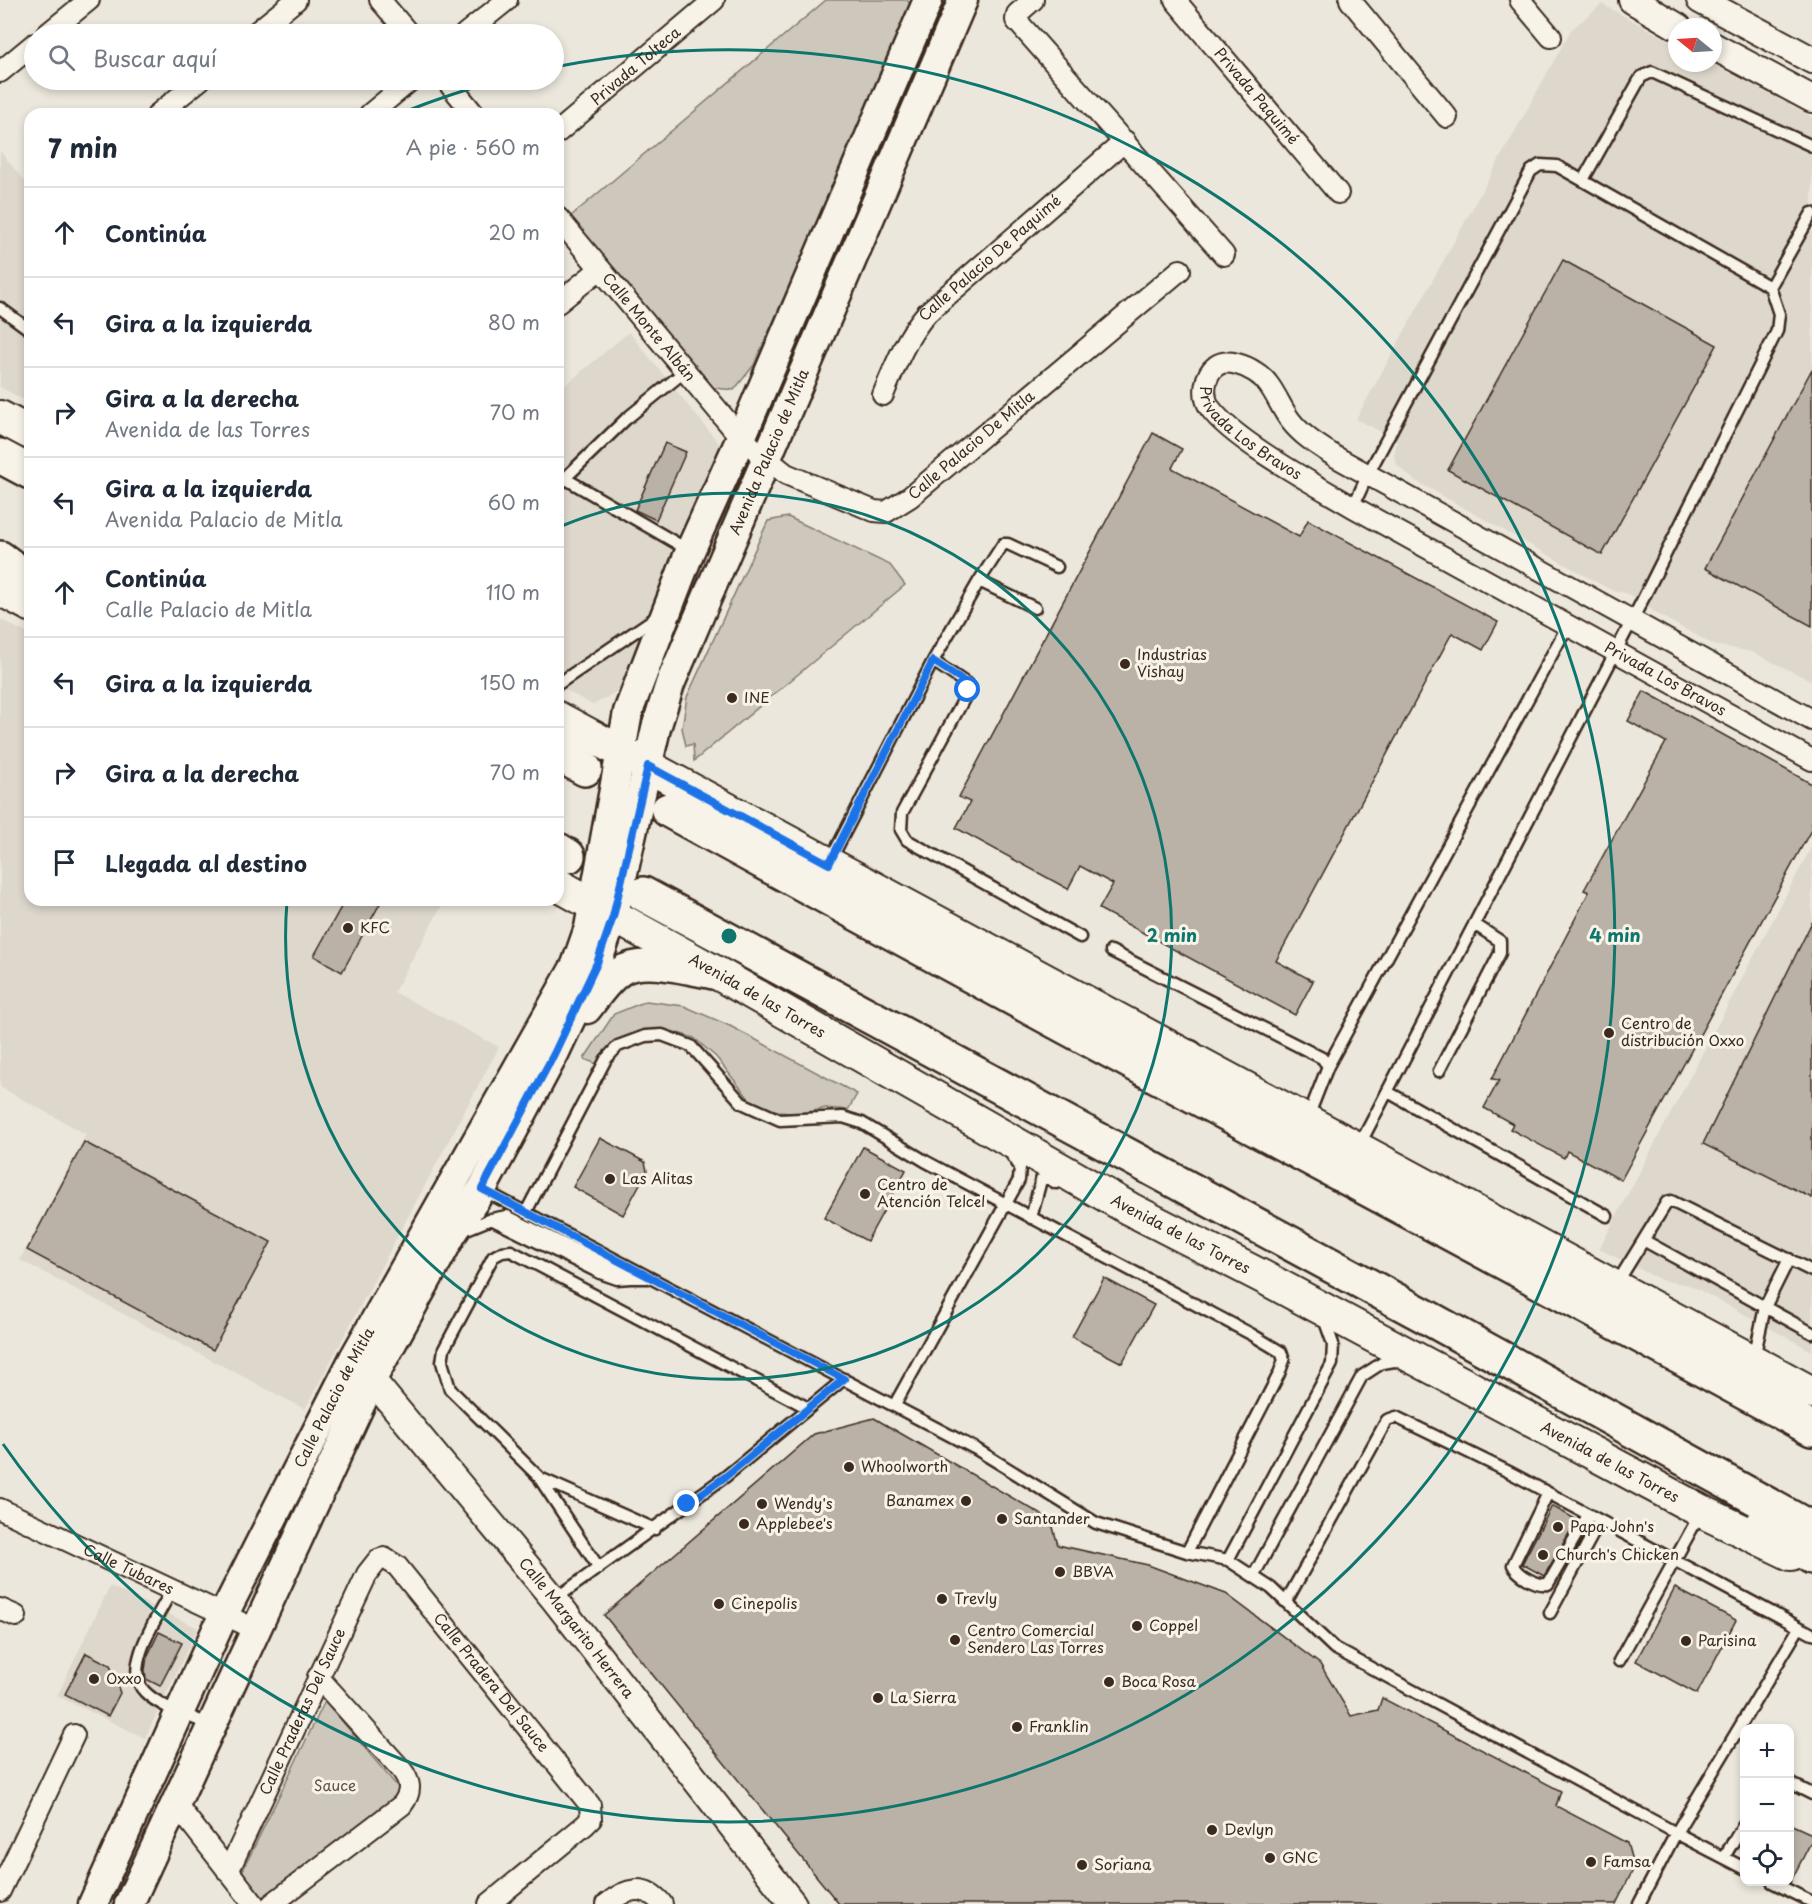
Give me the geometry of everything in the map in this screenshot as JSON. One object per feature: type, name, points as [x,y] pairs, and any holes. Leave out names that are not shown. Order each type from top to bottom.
[{"type":"highway","points":[[0,456],[24,469]]},
{"type":"highway","points":[[0,552],[24,564]]},
{"type":"highway","points":[[0,558],[24,576]]},
{"type":"highway","points":[[668,810],[963,974],[1580,1301],[1812,1429]]},
{"type":"highway","points":[[643,894],[1564,1391],[1812,1529]]},
{"type":"highway","points":[[1188,1058],[1239,1120]]},
{"type":"highway","points":[[1580,1301],[1668,1334],[1812,1404]]},
{"type":"highway","points":[[1564,1391],[1628,1437],[1812,1557]]},
{"type":"main road","name":"Avenida Palacio de Mitla","points":[[634,759],[628,712],[690,551],[741,438],[928,0]]},
{"type":"main road","name":"Avenida Palacio de Mitla","points":[[603,910],[634,759],[670,684],[963,0]]},
{"type":"main road","points":[[0,417],[24,430]]},
{"type":"main road","points":[[0,589],[24,602]]},
{"type":"main road","points":[[564,721],[1812,1393]]},
{"type":"main road","name":"Avenida de las Torres","points":[[564,867],[603,910],[1130,1209],[1263,1277],[1701,1511],[1812,1564]]},
{"type":"main road","name":"Calle Palacio de Mitla","points":[[93,1904],[224,1616],[469,1184],[554,1054],[597,963],[603,910]]},
{"type":"main road","name":"Calle Palacio de Mitla","points":[[129,1904],[257,1630],[363,1369],[453,1234],[469,1184],[576,965],[589,928],[603,910]]},
{"type":"main road","points":[[554,1054],[607,983],[621,970],[639,963],[724,977]]},
{"type":"street","points":[[59,24],[89,0]]},
{"type":"street","points":[[266,24],[296,0]]},
{"type":"street","points":[[380,0],[400,24]]},
{"type":"street","points":[[477,24],[507,0]]},
{"type":"street","name":"Privada Tolteca","points":[[564,127],[714,0]]},
{"type":"street","points":[[1033,0],[1017,14],[1016,20],[1224,255]]},
{"type":"street","name":"Privada Paquimé","points":[[1175,0],[1338,193]]},
{"type":"street","points":[[1350,0],[1447,117]]},
{"type":"street","points":[[1520,0],[1551,37]]},
{"type":"street","points":[[1632,0],[1668,21]]},
{"type":"street","points":[[1700,0],[1812,60]]},
{"type":"street","points":[[1722,51],[1812,99]]},
{"type":"street","points":[[0,72],[24,52]]},
{"type":"street","points":[[165,108],[188,90]]},
{"type":"street","points":[[377,108],[399,90]]},
{"type":"street","points":[[454,90],[469,108]]},
{"type":"street","name":"Calle Palacio De Paquimé","points":[[883,395],[903,347],[927,313],[1125,141]]},
{"type":"street","name":"Calle Monte Albán","points":[[564,225],[741,438]]},
{"type":"street","points":[[564,298],[600,269]]},
{"type":"street","name":"Calle Palacio De Mitla","points":[[741,438],[786,474],[874,512],[886,512],[895,507],[1180,270]]},
{"type":"street","name":"Privada Los Bravos","points":[[1812,720],[1307,438],[1290,420],[1271,387],[1258,373],[1242,365],[1226,363],[1216,366],[1209,375],[1205,387],[1205,398],[1221,420],[1279,462],[1353,507],[1812,760]]},
{"type":"street","name":"Calle Margarito Herrera","points":[[363,1369],[554,1599],[793,1904]]},
{"type":"street","name":"Calle Tubares","points":[[0,1509],[257,1630]]},
{"type":"street","name":"Calle Praderas Del Sauce","points":[[228,1872],[367,1574],[378,1560],[384,1558]]},
{"type":"street","name":"Calle Pradera Del Sauce","points":[[384,1558],[397,1566],[586,1799],[592,1812],[585,1825],[489,1904]]},
{"type":"street","points":[[272,1904],[402,1805],[410,1791],[407,1777],[401,1769],[318,1677]]},
{"type":"street","points":[[0,1891],[74,1735]]},
{"type":"street","points":[[176,1804],[254,1904]]},
{"type":"street","points":[[607,1904],[630,1891],[639,1889],[658,1899]]},
{"type":"lane","points":[[1583,180],[1641,77],[1652,72],[1812,146]]},
{"type":"lane","points":[[1353,507],[1368,474],[1531,171],[1540,165],[1548,163],[1583,180],[1770,287],[1779,314],[1778,331],[1358,1148]]},
{"type":"lane","points":[[1770,287],[1812,213]]},
{"type":"lane","points":[[0,308],[24,326]]},
{"type":"lane","points":[[564,480],[626,419],[684,372]]},
{"type":"lane","points":[[564,483],[690,551]]},
{"type":"lane","points":[[829,864],[933,661],[1003,544],[1008,544],[1057,567]]},
{"type":"lane","points":[[979,581],[1035,608]]},
{"type":"lane","points":[[564,680],[668,609]]},
{"type":"lane","points":[[1307,1120],[1328,1065],[1569,625]]},
{"type":"lane","points":[[933,661],[961,679],[968,690],[902,813],[901,831],[907,840],[1080,937]]},
{"type":"lane","points":[[1439,1071],[1500,953],[1500,941],[1474,924]]},
{"type":"lane","points":[[1111,951],[1322,1058],[1328,1065]]},
{"type":"lane","points":[[526,1212],[606,1059],[618,1046],[645,1036],[670,1037],[698,1051],[710,1068],[742,1102],[770,1117],[787,1121],[843,1117],[862,1123],[925,1161],[1281,1352],[1284,1360],[1187,1552]]},
{"type":"lane","points":[[1388,1092],[1607,1216]]},
{"type":"lane","points":[[894,1406],[1019,1180],[1020,1167],[992,1130]]},
{"type":"lane","points":[[1031,1218],[1041,1180],[1047,1179],[1068,1189]]},
{"type":"lane","points":[[469,1184],[976,1449],[1096,1523],[1187,1552],[1228,1560],[1254,1575],[1334,1648],[1740,1866]]},
{"type":"lane","points":[[1090,1200],[1130,1209]]},
{"type":"lane","points":[[1615,1286],[1645,1241],[1667,1202],[1677,1201],[1812,1271]]},
{"type":"lane","points":[[453,1234],[491,1219],[507,1216],[632,1278],[650,1278]]},
{"type":"lane","points":[[1645,1241],[1812,1333]]},
{"type":"lane","points":[[599,1568],[540,1478],[450,1389],[442,1362],[444,1349],[455,1324],[493,1257],[501,1252],[511,1251],[808,1408]]},
{"type":"lane","points":[[1753,1361],[1764,1307],[1789,1259]]},
{"type":"lane","points":[[1228,1560],[1332,1364],[1333,1344],[1321,1310]]},
{"type":"lane","points":[[1254,1575],[1362,1376],[1382,1363],[1411,1358]]},
{"type":"lane","points":[[554,1599],[725,1477],[844,1379]]},
{"type":"lane","points":[[1286,1602],[1387,1420],[1400,1418],[1548,1493],[1673,1562],[1812,1634]]},
{"type":"lane","points":[[540,1478],[655,1529]]},
{"type":"lane","points":[[1548,1493],[1513,1565],[1515,1570],[1536,1583],[1548,1584],[1587,1515]]},
{"type":"lane","points":[[1619,1661],[1701,1511]]},
{"type":"lane","points":[[1550,1613],[1600,1521]]},
{"type":"lane","points":[[171,1591],[137,1660],[136,1674],[144,1692],[212,1726]]},
{"type":"lane","points":[[1639,1904],[1676,1833],[1799,1628]]},
{"type":"lane","points":[[1794,1785],[1812,1794]]},
{"type":"lane","points":[[1724,1857],[1740,1831]]},
{"type":"lane","points":[[1782,1886],[1812,1902]]},
{"type":"shaded area","points":[[1602,4],[1668,40],[1668,72],[1722,72],[1722,69],[1812,117],[1812,681],[1752,652],[1714,645],[1659,615],[1628,594],[1609,589],[1414,480],[1397,465],[1394,455],[1397,440],[1356,419],[1571,30]]},
{"type":"shaded area","points":[[0,151],[24,181],[24,400],[0,387]]},
{"type":"shaded area","points":[[629,332],[725,451],[625,687],[593,705],[564,689],[564,386]]},
{"type":"shaded area","points":[[0,619],[24,632],[24,906],[442,906],[394,992],[499,1047],[305,1409],[20,1260],[86,1134],[0,1087]]},
{"type":"shaded area","points":[[1812,846],[1812,1351],[1690,1285],[1661,1280],[1599,1249]]},
{"type":"shaded area","points":[[110,1586],[198,1628],[145,1738],[57,1696]]},
{"type":"green space","points":[[826,0],[907,0],[913,7],[754,365],[734,390],[705,387],[571,216]]},
{"type":"green space","points":[[788,517],[890,565],[905,585],[694,761],[693,744],[686,746],[682,728],[687,697],[768,521]]},
{"type":"green space","points":[[646,1001],[684,1006],[730,1026],[857,1094],[848,1110],[826,1108],[795,1115],[754,1105],[716,1057],[694,1038],[665,1029],[634,1035],[599,1065],[584,1059],[614,1014]]},
{"type":"green space","name":"Sauce","points":[[325,1701],[402,1792],[265,1902],[242,1872]]},
{"type":"building","points":[[1563,260],[1717,345],[1602,555],[1448,470]]},
{"type":"building","points":[[1812,369],[1812,626],[1705,568]]},
{"type":"building","points":[[1153,433],[1182,449],[1172,468],[1299,537],[1308,520],[1498,622],[1483,650],[1452,633],[1276,961],[1313,981],[1295,1015],[1099,909],[1113,884],[1080,866],[1068,889],[956,828],[970,802],[959,797]]},
{"type":"building","points":[[665,443],[686,452],[656,520],[635,510]]},
{"type":"building","points":[[1644,691],[1812,784],[1812,828],[1621,1180],[1567,1151],[1564,1158],[1510,1129],[1513,1124],[1484,1108],[1499,1080],[1492,1079],[1589,892],[1584,890],[1666,742],[1628,721]]},
{"type":"building","name":"KFC","points":[[342,906],[379,906],[342,972],[314,956]]},
{"type":"building","points":[[1812,922],[1812,1198],[1703,1144]]},
{"type":"building","name":"Las Alitas","points":[[600,1138],[645,1162],[647,1171],[623,1215],[573,1187]]},
{"type":"building","points":[[84,1142],[271,1242],[213,1350],[27,1250]]},
{"type":"building","name":"Centro de Atención Telcel","points":[[863,1147],[906,1170],[867,1241],[824,1218]]},
{"type":"building","points":[[1104,1278],[1154,1305],[1122,1363],[1072,1337]]},
{"type":"building","name":"Centro Comercial Sendero Las Torres","points":[[874,1418],[1051,1520],[1058,1545],[1148,1565],[1226,1594],[1320,1664],[1351,1716],[1378,1710],[1382,1698],[1561,1791],[1556,1806],[1627,1843],[1634,1868],[1616,1904],[839,1904],[604,1615],[814,1434]]},
{"type":"building","points":[[1552,1506],[1577,1520],[1544,1576],[1522,1564]]},
{"type":"building","name":"Parisina","points":[[1675,1588],[1736,1620],[1697,1694],[1636,1661]]},
{"type":"building","points":[[159,1632],[182,1643],[160,1686],[146,1679],[145,1670],[147,1657]]},
{"type":"building","name":"Oxxo","points":[[86,1653],[110,1665],[120,1693],[108,1716],[65,1694]]},
{"type":"building","points":[[1794,1826],[1812,1834],[1812,1840],[1794,1875]]},
{"type":"place","name":"Industrias Vishay","points":[[1125,664]]},
{"type":"place","name":"INE","points":[[732,698]]},
{"type":"place","name":"KFC","points":[[348,928]]},
{"type":"place","name":"Centro de distribución Oxxo","points":[[1609,1033]]},
{"type":"place","name":"Las Alitas","points":[[610,1179]]},
{"type":"place","name":"Centro de Atención Telcel","points":[[865,1194]]},
{"type":"place","name":"Whoolworth","points":[[849,1467]]},
{"type":"place","name":"Banamex","points":[[966,1501]]},
{"type":"place","name":"Wendy's","points":[[762,1504]]},
{"type":"place","name":"Santander","points":[[1002,1519]]},
{"type":"place","name":"Applebee's","points":[[744,1524]]},
{"type":"place","name":"Papa John's","points":[[1558,1527]]},
{"type":"place","name":"Church's Chicken","points":[[1543,1555]]},
{"type":"place","name":"BBVA","points":[[1060,1572]]},
{"type":"place","name":"Trevly","points":[[942,1599]]},
{"type":"place","name":"Cinepolis","points":[[719,1604]]},
{"type":"place","name":"Coppel","points":[[1137,1626]]},
{"type":"place","name":"Centro Comercial Sendero Las Torres","points":[[955,1640]]},
{"type":"place","name":"Parisina","points":[[1686,1641]]},
{"type":"place","name":"Oxxo","points":[[94,1679]]},
{"type":"place","name":"Boca Rosa","points":[[1109,1682]]},
{"type":"place","name":"La Sierra","points":[[878,1698]]},
{"type":"place","name":"Franklin","points":[[1017,1727]]},
{"type":"place","name":"Devlyn","points":[[1212,1830]]},
{"type":"place","name":"GNC","points":[[1270,1858]]},
{"type":"place","name":"Famsa","points":[[1591,1862]]},
{"type":"place","name":"Soriana","points":[[1082,1865]]},
{"type":"route","points":[[687,1504],[725,1477],[844,1379],[482,1189],[554,1054],[597,963],[613,917],[648,766],[829,864],[933,661],[961,679],[967,684],[968,690]]}]
